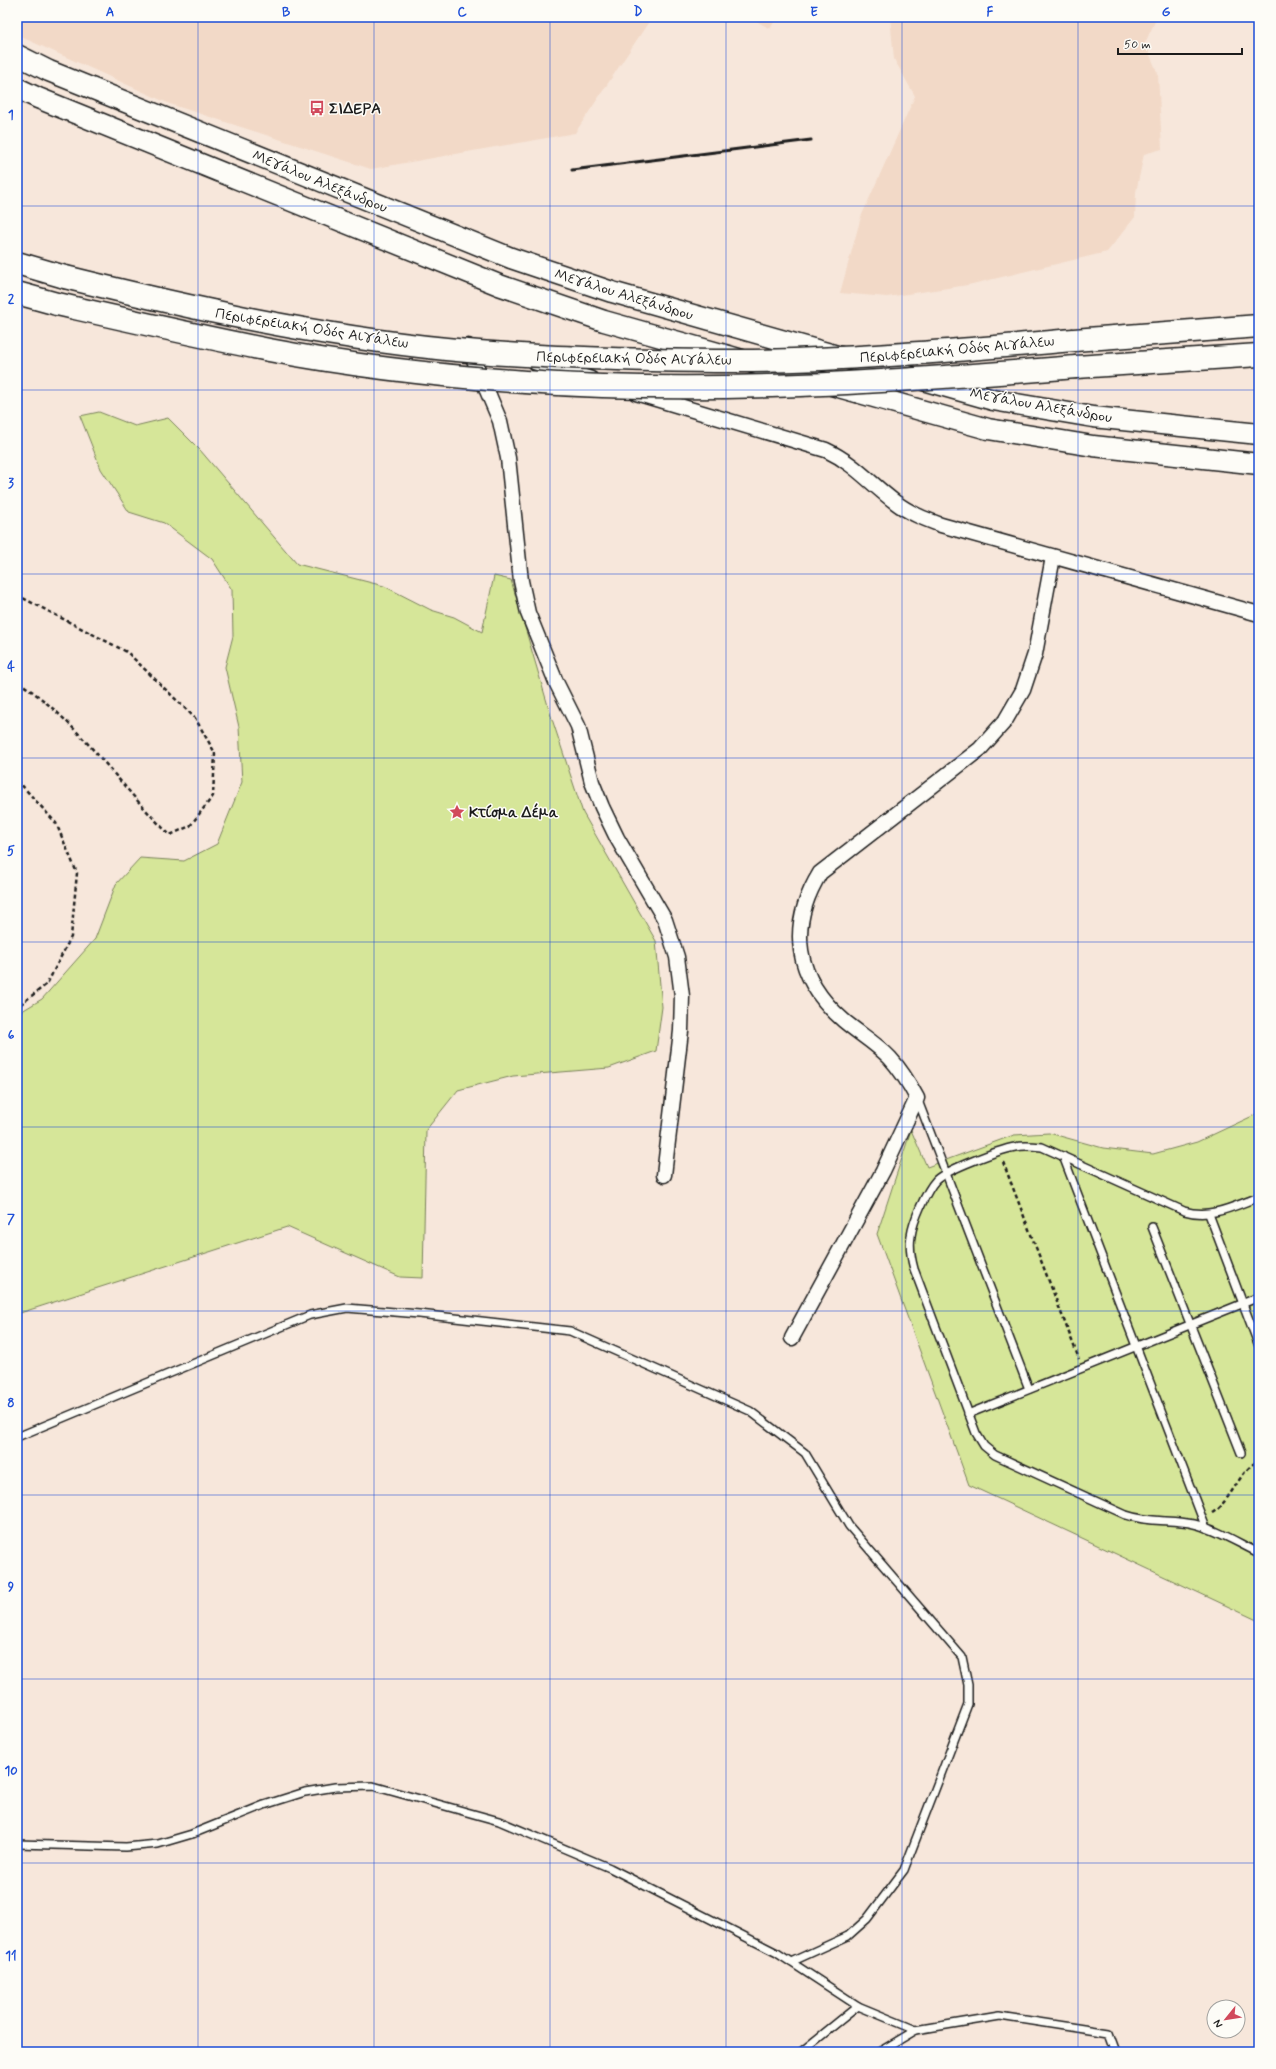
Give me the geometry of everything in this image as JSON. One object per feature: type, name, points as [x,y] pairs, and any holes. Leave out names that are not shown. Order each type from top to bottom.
[{"type":"highway","name":"Περιφερειακή Οδός Αιγάλεω","points":[[17,263],[64,277],[190,308],[276,324],[445,349],[524,355],[686,360],[791,360],[876,356],[1259,326]]},
{"type":"highway","name":"Περιφερειακή Οδός Αιγάλεω","points":[[17,293],[57,304],[271,350],[357,364],[525,382],[678,388],[793,387],[1259,355]]},
{"type":"main road","name":"Μεγάλου Αλεξάνδρου","points":[[17,55],[56,74],[503,255],[612,292],[993,400],[1093,417],[1259,434]]},
{"type":"main road","name":"Μεγάλου Αλεξάνδρου","points":[[17,88],[38,98],[500,285],[604,320],[988,429],[1093,446],[1259,464]]},
{"type":"street","points":[[664,1175],[681,1031],[682,996],[677,957],[665,920],[617,838],[602,807],[592,782],[578,726],[540,647],[528,613],[521,581],[508,458],[500,421],[466,341],[826,450],[842,457],[858,469],[878,489],[914,514],[941,525],[1259,614]]},
{"type":"street","points":[[792,1338],[883,1171],[917,1098],[904,1074],[889,1056],[842,1019],[812,985],[804,967],[799,945],[801,915],[809,891],[820,874],[980,749],[1005,721],[1023,690],[1035,654],[1053,557]]},
{"type":"lane","points":[[917,1098],[1028,1389]]},
{"type":"lane","points":[[1259,1197],[1209,1214],[1197,1215],[1184,1212],[1042,1147],[1014,1147],[946,1174],[936,1180],[929,1191],[911,1236],[910,1252],[914,1269],[968,1414],[984,1446],[995,1455],[1126,1515],[1140,1520],[1180,1522],[1206,1528],[1259,1553]]},
{"type":"lane","points":[[1063,1156],[1206,1528]]},
{"type":"lane","points":[[1209,1214],[1259,1346]]},
{"type":"lane","points":[[1152,1227],[1241,1453]]},
{"type":"lane","points":[[968,1414],[1259,1296]]},
{"type":"lane","points":[[17,1437],[310,1315],[347,1308],[419,1314],[570,1331],[750,1411],[805,1453],[849,1526],[962,1657],[968,1685],[968,1704],[904,1870],[867,1918],[848,1936],[791,1962]]},
{"type":"lane","points":[[17,1844],[126,1847],[158,1844],[192,1834],[264,1805],[305,1792],[336,1787],[373,1786],[499,1821],[610,1868],[791,1962],[858,2006],[916,2030]]},
{"type":"lane","points":[[801,2052],[858,2006]]},
{"type":"lane","points":[[879,2052],[916,2030],[1000,2016],[1109,2033],[1116,2052]]},
{"type":"path","points":[[17,595],[127,652],[195,718],[214,752],[213,796],[190,826],[170,835],[147,813],[104,762],[39,695],[17,681]]},
{"type":"path","points":[[17,780],[56,822],[77,872],[71,938],[47,984],[17,1007]]},
{"type":"path","points":[[999,1152],[1082,1367]]},
{"type":"path","points":[[1202,1518],[1223,1505],[1248,1469],[1259,1460]]},
{"type":"shaded area","points":[[17,17],[652,17],[575,133],[371,169],[170,104],[17,35]]},
{"type":"shaded area","points":[[750,17],[777,17],[770,29]]},
{"type":"shaded area","points":[[890,17],[1157,17],[1145,43],[1158,74],[1162,149],[1144,154],[1136,192],[1135,217],[1107,252],[968,285],[887,297],[840,293],[861,217],[915,96],[894,59]]},
{"type":"green space","points":[[99,412],[135,426],[168,418],[200,450],[297,564],[384,586],[431,610],[454,617],[482,632],[494,576],[511,580],[551,716],[583,813],[656,941],[662,1007],[656,1051],[609,1068],[513,1076],[458,1090],[426,1130],[423,1278],[400,1277],[287,1227],[17,1314],[17,1014],[42,999],[95,939],[116,884],[140,858],[184,861],[217,844],[242,782],[239,727],[225,667],[233,636],[232,590],[212,559],[164,523],[129,512],[101,469],[80,416]]},
{"type":"green space","points":[[1259,1113],[1259,1621],[969,1485],[877,1234],[911,1130],[927,1167],[1014,1135],[1049,1133],[1103,1148],[1153,1154],[1197,1142]]},
{"type":"railway","points":[[572,170],[811,140]]},
{"type":"place","name":"ΣΙΔΕΡΑ","points":[[317,108]]},
{"type":"place","name":"Κτίσμα Δέμα","points":[[457,812]]}]
